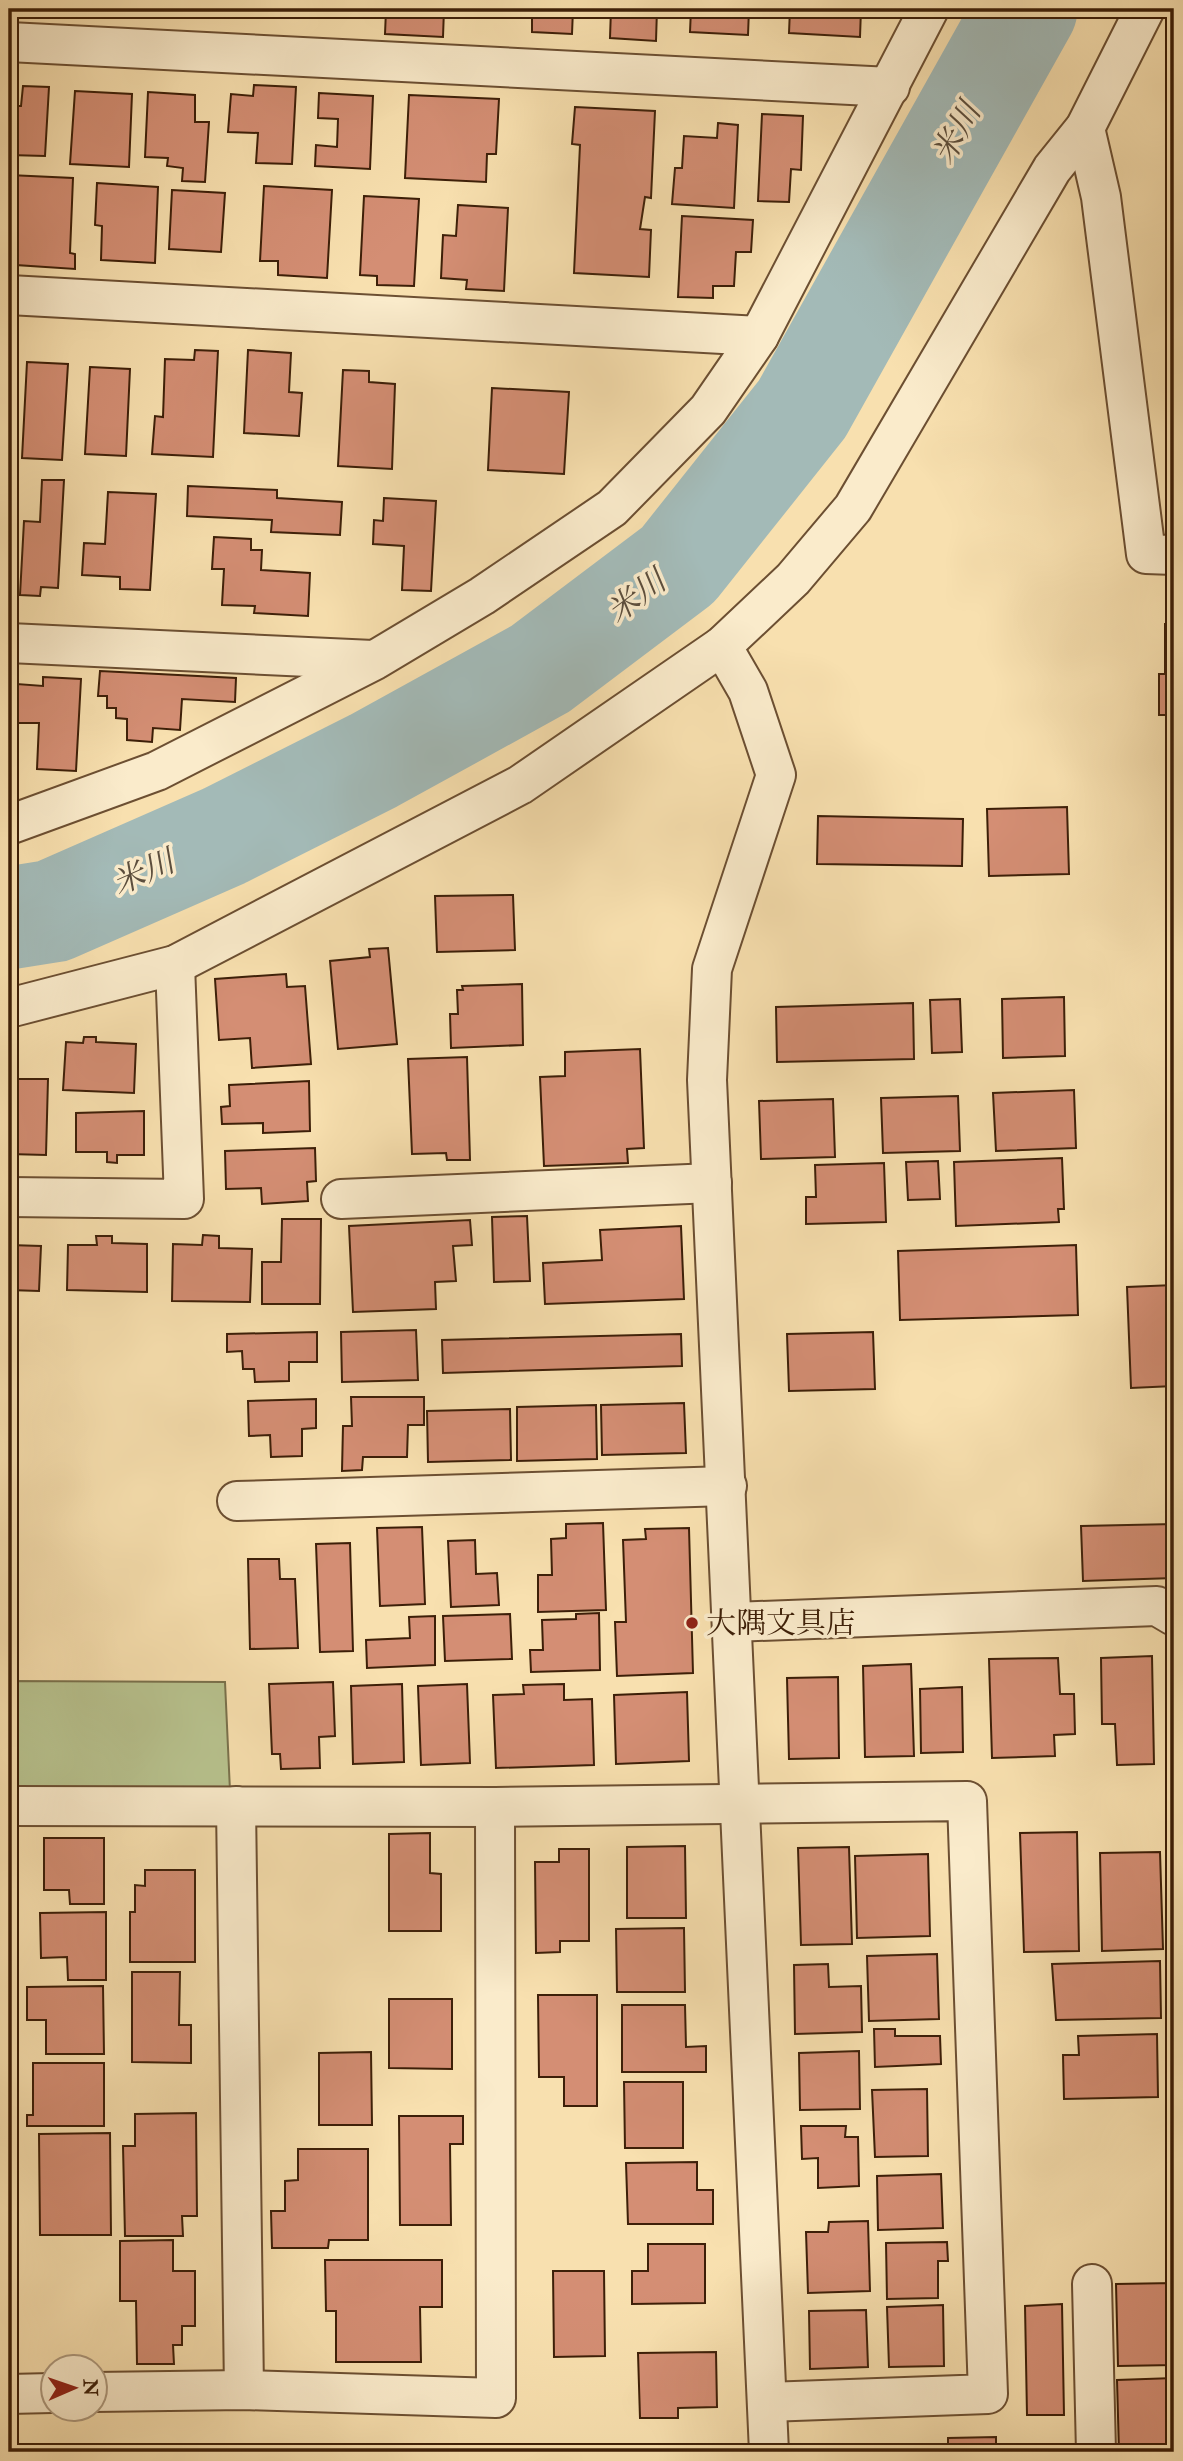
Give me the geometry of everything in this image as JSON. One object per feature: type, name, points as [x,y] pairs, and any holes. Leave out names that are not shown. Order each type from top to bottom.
[{"type":"street","points":[[9,825],[157,771],[375,660],[482,596],[612,508],[708,410],[759,335],[929,9]]},
{"type":"street","points":[[9,1008],[175,965],[520,785],[722,646],[793,579],[853,508],[1052,169],[1085,128],[1145,9]]},
{"type":"street","points":[[9,42],[890,87]]},
{"type":"street","points":[[1085,128],[1101,197],[1146,554],[1174,555]]},
{"type":"street","points":[[9,295],[759,335]]},
{"type":"street","points":[[9,643],[375,660]]},
{"type":"street","points":[[722,646],[748,691],[776,775],[712,969],[708,1080],[769,2452]]},
{"type":"street","points":[[9,1197],[184,1199],[175,965]]},
{"type":"street","points":[[341,1199],[712,1183]]},
{"type":"street","points":[[237,1501],[727,1486]]},
{"type":"street","points":[[733,1622],[1157,1606],[1174,1616]]},
{"type":"street","points":[[9,1806],[495,1807],[967,1801],[988,2394],[767,2402]]},
{"type":"street","points":[[236,1806],[244,2390]]},
{"type":"street","points":[[108,2392],[244,2390],[496,2398],[495,1807]]},
{"type":"street","points":[[1092,2284],[1096,2452]]},
{"type":"street","points":[[9,2394],[38,2393]]},
{"type":"green space","points":[[9,1681],[225,1682],[230,1791],[9,1791]]},
{"type":"building","points":[[126,9],[173,9],[173,15],[126,13]]},
{"type":"building","points":[[253,9],[253,14],[199,11]]},
{"type":"building","points":[[444,9],[443,37],[385,34],[386,10],[377,10]]},
{"type":"building","points":[[515,9],[573,9],[572,34],[532,32],[532,17],[515,16]]},
{"type":"building","points":[[611,9],[657,9],[656,41],[610,38]]},
{"type":"building","points":[[691,9],[749,9],[748,35],[690,32]]},
{"type":"building","points":[[790,9],[861,9],[860,37],[789,33]]},
{"type":"building","points":[[254,85],[296,87],[292,164],[256,163],[258,133],[228,132],[231,94],[253,96]]},
{"type":"building","points":[[23,86],[49,87],[45,156],[9,155],[9,106],[21,106]]},
{"type":"building","points":[[75,91],[132,94],[129,167],[70,164]]},
{"type":"building","points":[[148,92],[195,95],[195,122],[209,122],[205,182],[182,181],[183,168],[167,166],[168,158],[145,157]]},
{"type":"building","points":[[319,93],[373,96],[370,169],[315,166],[316,145],[337,147],[338,119],[318,118]]},
{"type":"building","points":[[409,95],[499,99],[496,154],[487,154],[486,182],[405,178]]},
{"type":"building","points":[[575,107],[655,111],[651,198],[645,197],[640,229],[651,230],[649,277],[574,273],[580,145],[572,144]]},
{"type":"building","points":[[762,114],[803,116],[801,170],[791,169],[789,202],[758,201]]},
{"type":"building","points":[[718,123],[738,125],[734,208],[672,204],[675,168],[682,168],[684,136],[717,138]]},
{"type":"building","points":[[9,175],[73,178],[70,253],[75,254],[75,269],[16,265],[17,252],[9,251]]},
{"type":"building","points":[[97,183],[158,187],[155,263],[101,260],[102,226],[95,225]]},
{"type":"building","points":[[264,186],[332,190],[327,278],[278,275],[278,261],[260,261]]},
{"type":"building","points":[[172,190],[225,193],[221,252],[169,249]]},
{"type":"building","points":[[364,196],[419,199],[414,286],[377,285],[377,276],[360,275]]},
{"type":"building","points":[[458,205],[508,208],[504,291],[466,289],[467,280],[441,278],[443,235],[456,236]]},
{"type":"building","points":[[682,216],[753,220],[751,252],[736,252],[734,286],[713,286],[713,298],[678,297]]},
{"type":"building","points":[[195,350],[218,351],[213,457],[152,454],[155,416],[163,417],[165,359],[194,360]]},
{"type":"building","points":[[248,350],[291,353],[289,392],[302,393],[299,436],[244,433]]},
{"type":"building","points":[[27,362],[68,364],[62,460],[22,458]]},
{"type":"building","points":[[90,367],[130,369],[126,456],[85,454]]},
{"type":"building","points":[[343,370],[369,371],[369,382],[395,384],[392,469],[338,466]]},
{"type":"building","points":[[492,388],[569,392],[564,474],[488,470]]},
{"type":"building","points":[[42,480],[64,480],[58,588],[41,587],[40,596],[20,595],[24,521],[40,522]]},
{"type":"building","points":[[188,486],[277,490],[277,498],[342,502],[340,535],[271,532],[272,520],[187,516]]},
{"type":"building","points":[[108,492],[156,494],[150,590],[120,589],[120,577],[82,575],[84,543],[105,544]]},
{"type":"building","points":[[384,498],[436,501],[431,591],[402,590],[404,546],[373,544],[374,520],[383,521]]},
{"type":"building","points":[[214,537],[251,539],[251,550],[262,550],[261,570],[310,573],[308,616],[254,613],[255,606],[222,605],[224,569],[212,569]]},
{"type":"building","points":[[1165,624],[1174,624],[1174,715],[1159,715],[1159,674],[1165,674]]},
{"type":"building","points":[[100,671],[236,678],[235,702],[182,699],[180,730],[153,728],[152,742],[127,740],[127,719],[116,718],[116,708],[107,708],[107,696],[98,696]]},
{"type":"building","points":[[43,677],[81,679],[76,771],[37,769],[39,723],[14,723],[17,684],[43,686]]},
{"type":"building","points":[[1067,807],[1069,874],[989,876],[987,809]]},
{"type":"building","points":[[818,816],[963,819],[962,866],[817,864]]},
{"type":"building","points":[[513,895],[515,950],[437,952],[435,896]]},
{"type":"building","points":[[388,948],[397,1044],[338,1049],[330,961],[370,957],[369,949]]},
{"type":"building","points":[[286,974],[287,987],[305,986],[311,1064],[252,1068],[250,1038],[219,1040],[215,979]]},
{"type":"building","points":[[522,984],[523,1045],[451,1048],[450,1014],[458,1014],[457,990],[463,990],[462,986]]},
{"type":"building","points":[[1064,997],[1065,1056],[1003,1058],[1002,999]]},
{"type":"building","points":[[960,999],[962,1052],[932,1053],[930,1000]]},
{"type":"building","points":[[913,1003],[914,1059],[777,1062],[776,1007]]},
{"type":"building","points":[[84,1037],[96,1037],[96,1042],[136,1044],[134,1093],[63,1090],[66,1042],[83,1043]]},
{"type":"building","points":[[640,1049],[644,1148],[627,1149],[628,1163],[544,1166],[540,1077],[565,1076],[565,1052]]},
{"type":"building","points":[[467,1057],[470,1160],[447,1160],[446,1153],[412,1154],[408,1059]]},
{"type":"building","points":[[9,1079],[48,1079],[46,1155],[9,1154]]},
{"type":"building","points":[[309,1081],[310,1131],[263,1133],[263,1123],[222,1124],[221,1107],[230,1106],[229,1085]]},
{"type":"building","points":[[1074,1090],[1076,1148],[996,1151],[993,1093]]},
{"type":"building","points":[[958,1096],[960,1151],[883,1153],[881,1098]]},
{"type":"building","points":[[833,1099],[835,1157],[761,1159],[759,1101]]},
{"type":"building","points":[[144,1111],[144,1155],[117,1155],[117,1163],[107,1162],[107,1152],[76,1152],[76,1113]]},
{"type":"building","points":[[315,1148],[316,1181],[307,1182],[308,1201],[262,1204],[261,1188],[226,1189],[225,1151]]},
{"type":"building","points":[[1062,1158],[1064,1209],[1058,1209],[1059,1222],[956,1226],[954,1162]]},
{"type":"building","points":[[938,1161],[940,1199],[908,1200],[906,1162]]},
{"type":"building","points":[[884,1163],[886,1222],[806,1224],[806,1197],[816,1197],[815,1165]]},
{"type":"building","points":[[527,1216],[530,1281],[494,1282],[492,1217]]},
{"type":"building","points":[[282,1219],[321,1219],[320,1304],[262,1304],[262,1262],[281,1262]]},
{"type":"building","points":[[470,1220],[472,1245],[453,1246],[456,1281],[435,1282],[436,1309],[353,1312],[349,1226]]},
{"type":"building","points":[[681,1226],[684,1299],[545,1304],[543,1263],[602,1260],[600,1230]]},
{"type":"building","points":[[203,1235],[219,1236],[219,1248],[252,1249],[250,1302],[172,1301],[173,1244],[202,1245]]},
{"type":"building","points":[[96,1236],[112,1236],[112,1243],[147,1244],[147,1292],[67,1290],[68,1245],[97,1245]]},
{"type":"building","points":[[9,1245],[41,1246],[39,1291],[9,1290]]},
{"type":"building","points":[[1076,1245],[1078,1315],[900,1320],[898,1251]]},
{"type":"building","points":[[1174,1285],[1174,1386],[1131,1388],[1127,1287]]},
{"type":"building","points":[[416,1330],[418,1380],[342,1382],[341,1332]]},
{"type":"building","points":[[317,1332],[317,1362],[289,1362],[289,1381],[255,1382],[254,1369],[243,1369],[242,1351],[227,1352],[227,1334]]},
{"type":"building","points":[[873,1332],[875,1389],[789,1391],[787,1334]]},
{"type":"building","points":[[681,1334],[682,1366],[443,1373],[442,1340]]},
{"type":"building","points":[[351,1397],[424,1397],[424,1425],[408,1425],[407,1457],[363,1457],[362,1470],[342,1471],[343,1426],[352,1426]]},
{"type":"building","points":[[316,1399],[316,1428],[302,1429],[302,1456],[271,1457],[270,1435],[249,1436],[248,1401]]},
{"type":"building","points":[[684,1403],[686,1453],[602,1455],[601,1405]]},
{"type":"building","points":[[596,1405],[597,1459],[517,1461],[517,1407]]},
{"type":"building","points":[[510,1409],[511,1460],[428,1462],[427,1411]]},
{"type":"building","points":[[603,1523],[606,1610],[538,1612],[538,1575],[552,1575],[551,1539],[566,1538],[566,1524]]},
{"type":"building","points":[[1174,1524],[1174,1578],[1083,1581],[1081,1526]]},
{"type":"building","points":[[422,1527],[425,1604],[380,1606],[377,1528]]},
{"type":"building","points":[[689,1528],[693,1673],[617,1676],[615,1622],[626,1622],[623,1540],[646,1539],[645,1529]]},
{"type":"building","points":[[475,1540],[476,1574],[497,1573],[499,1605],[451,1607],[448,1541]]},
{"type":"building","points":[[350,1543],[353,1651],[320,1652],[316,1544]]},
{"type":"building","points":[[248,1559],[279,1559],[280,1579],[295,1579],[298,1648],[250,1649]]},
{"type":"building","points":[[599,1613],[600,1670],[531,1672],[530,1650],[543,1650],[542,1620],[576,1619],[576,1614]]},
{"type":"building","points":[[510,1614],[512,1659],[445,1661],[443,1616]]},
{"type":"building","points":[[435,1616],[435,1665],[367,1668],[366,1640],[410,1638],[409,1617]]},
{"type":"building","points":[[1152,1656],[1154,1764],[1117,1765],[1115,1724],[1102,1724],[1101,1658]]},
{"type":"building","points":[[1058,1658],[1060,1694],[1074,1694],[1075,1734],[1054,1735],[1055,1756],[992,1758],[989,1659]]},
{"type":"building","points":[[911,1664],[914,1756],[865,1757],[863,1666]]},
{"type":"building","points":[[1167,1671],[1174,1671],[1174,1716],[1169,1716]]},
{"type":"building","points":[[838,1677],[839,1758],[789,1759],[787,1678]]},
{"type":"building","points":[[333,1682],[335,1736],[319,1737],[320,1768],[281,1769],[280,1754],[272,1754],[269,1684]]},
{"type":"building","points":[[402,1684],[404,1762],[353,1764],[351,1686]]},
{"type":"building","points":[[467,1684],[470,1763],[421,1765],[418,1686]]},
{"type":"building","points":[[564,1684],[564,1700],[592,1699],[594,1765],[496,1768],[493,1695],[524,1694],[523,1685]]},
{"type":"building","points":[[962,1687],[963,1752],[921,1753],[920,1689]]},
{"type":"building","points":[[687,1692],[689,1761],[616,1764],[614,1695]]},
{"type":"building","points":[[1077,1832],[1079,1951],[1024,1952],[1020,1833]]},
{"type":"building","points":[[430,1833],[430,1873],[441,1874],[441,1931],[389,1931],[389,1834]]},
{"type":"building","points":[[44,1838],[104,1838],[104,1904],[70,1904],[69,1890],[44,1890]]},
{"type":"building","points":[[685,1846],[686,1918],[627,1918],[627,1847]]},
{"type":"building","points":[[849,1847],[852,1944],[801,1945],[798,1848]]},
{"type":"building","points":[[559,1849],[589,1849],[589,1941],[560,1941],[560,1952],[536,1953],[535,1862],[559,1862]]},
{"type":"building","points":[[1160,1852],[1163,1949],[1102,1951],[1100,1853]]},
{"type":"building","points":[[928,1854],[930,1936],[857,1938],[855,1856]]},
{"type":"building","points":[[145,1870],[195,1870],[195,1962],[130,1962],[130,1912],[135,1912],[135,1885],[145,1886]]},
{"type":"building","points":[[106,1912],[106,1980],[68,1980],[67,1957],[41,1958],[40,1913]]},
{"type":"building","points":[[684,1928],[685,1992],[617,1992],[616,1929]]},
{"type":"building","points":[[937,1954],[939,2019],[869,2021],[867,1956]]},
{"type":"building","points":[[1160,1961],[1161,2018],[1056,2020],[1052,1964]]},
{"type":"building","points":[[828,1964],[829,1987],[861,1986],[862,2032],[795,2034],[794,1965]]},
{"type":"building","points":[[132,1972],[180,1972],[179,2025],[191,2025],[191,2063],[132,2062]]},
{"type":"building","points":[[103,1986],[104,2054],[46,2054],[46,2020],[27,2020],[27,1987]]},
{"type":"building","points":[[538,1995],[597,1995],[597,2106],[564,2106],[564,2077],[539,2077]]},
{"type":"building","points":[[389,1999],[452,1999],[452,2069],[389,2068]]},
{"type":"building","points":[[622,2005],[685,2005],[686,2047],[706,2046],[706,2072],[622,2072]]},
{"type":"building","points":[[874,2029],[895,2029],[895,2036],[940,2036],[941,2064],[875,2067]]},
{"type":"building","points":[[1157,2034],[1158,2097],[1064,2099],[1063,2055],[1079,2055],[1078,2036]]},
{"type":"building","points":[[859,2051],[860,2109],[800,2110],[799,2053]]},
{"type":"building","points":[[371,2052],[372,2125],[319,2125],[319,2053]]},
{"type":"building","points":[[33,2063],[104,2063],[104,2126],[27,2126],[27,2115],[33,2115]]},
{"type":"building","points":[[624,2082],[683,2082],[683,2148],[625,2148]]},
{"type":"building","points":[[927,2089],[928,2156],[875,2157],[872,2090]]},
{"type":"building","points":[[196,2113],[197,2216],[182,2216],[183,2236],[125,2236],[123,2146],[135,2146],[135,2114]]},
{"type":"building","points":[[399,2116],[463,2116],[463,2144],[450,2144],[451,2225],[400,2225]]},
{"type":"building","points":[[801,2126],[846,2126],[845,2137],[858,2137],[859,2186],[818,2188],[818,2158],[802,2159]]},
{"type":"building","points":[[110,2133],[111,2235],[40,2235],[39,2134]]},
{"type":"building","points":[[298,2149],[368,2149],[368,2240],[329,2240],[328,2248],[272,2248],[271,2211],[285,2211],[285,2181],[298,2180]]},
{"type":"building","points":[[697,2162],[697,2190],[713,2190],[713,2224],[628,2224],[626,2163]]},
{"type":"building","points":[[941,2174],[943,2228],[878,2230],[877,2176]]},
{"type":"building","points":[[868,2221],[870,2291],[808,2293],[806,2232],[828,2232],[829,2222]]},
{"type":"building","points":[[173,2240],[173,2271],[195,2271],[195,2326],[182,2326],[182,2345],[173,2345],[174,2364],[137,2364],[136,2301],[120,2301],[120,2241]]},
{"type":"building","points":[[947,2242],[948,2261],[938,2261],[938,2298],[887,2299],[886,2243]]},
{"type":"building","points":[[648,2244],[705,2244],[705,2303],[632,2304],[632,2271],[648,2271]]},
{"type":"building","points":[[325,2260],[442,2260],[442,2307],[420,2307],[421,2362],[336,2362],[336,2311],[326,2311]]},
{"type":"building","points":[[553,2271],[604,2271],[605,2356],[554,2357]]},
{"type":"building","points":[[1174,2283],[1174,2365],[1118,2366],[1116,2284]]},
{"type":"building","points":[[1062,2304],[1064,2415],[1027,2415],[1025,2306]]},
{"type":"building","points":[[943,2305],[944,2366],[889,2367],[887,2307]]},
{"type":"building","points":[[866,2310],[868,2367],[810,2369],[809,2311]]},
{"type":"building","points":[[716,2352],[717,2407],[678,2408],[678,2418],[640,2418],[638,2353]]},
{"type":"building","points":[[1174,2378],[1174,2452],[1119,2452],[1117,2380]]},
{"type":"building","points":[[996,2437],[996,2452],[948,2452],[948,2438]]},
{"type":"building","points":[[44,2447],[109,2447],[109,2452],[44,2452]]},
{"type":"building","points":[[632,2447],[681,2447],[681,2452],[632,2452]]},
{"type":"building","points":[[319,2450],[319,2452],[262,2452]]},
{"type":"waterway","name":"米川","points":[[9,918],[53,911],[224,836],[373,761],[540,669],[678,565],[802,409],[1026,9]]},
{"type":"place","name":"大隅文具店","points":[[692,1623]]}]
